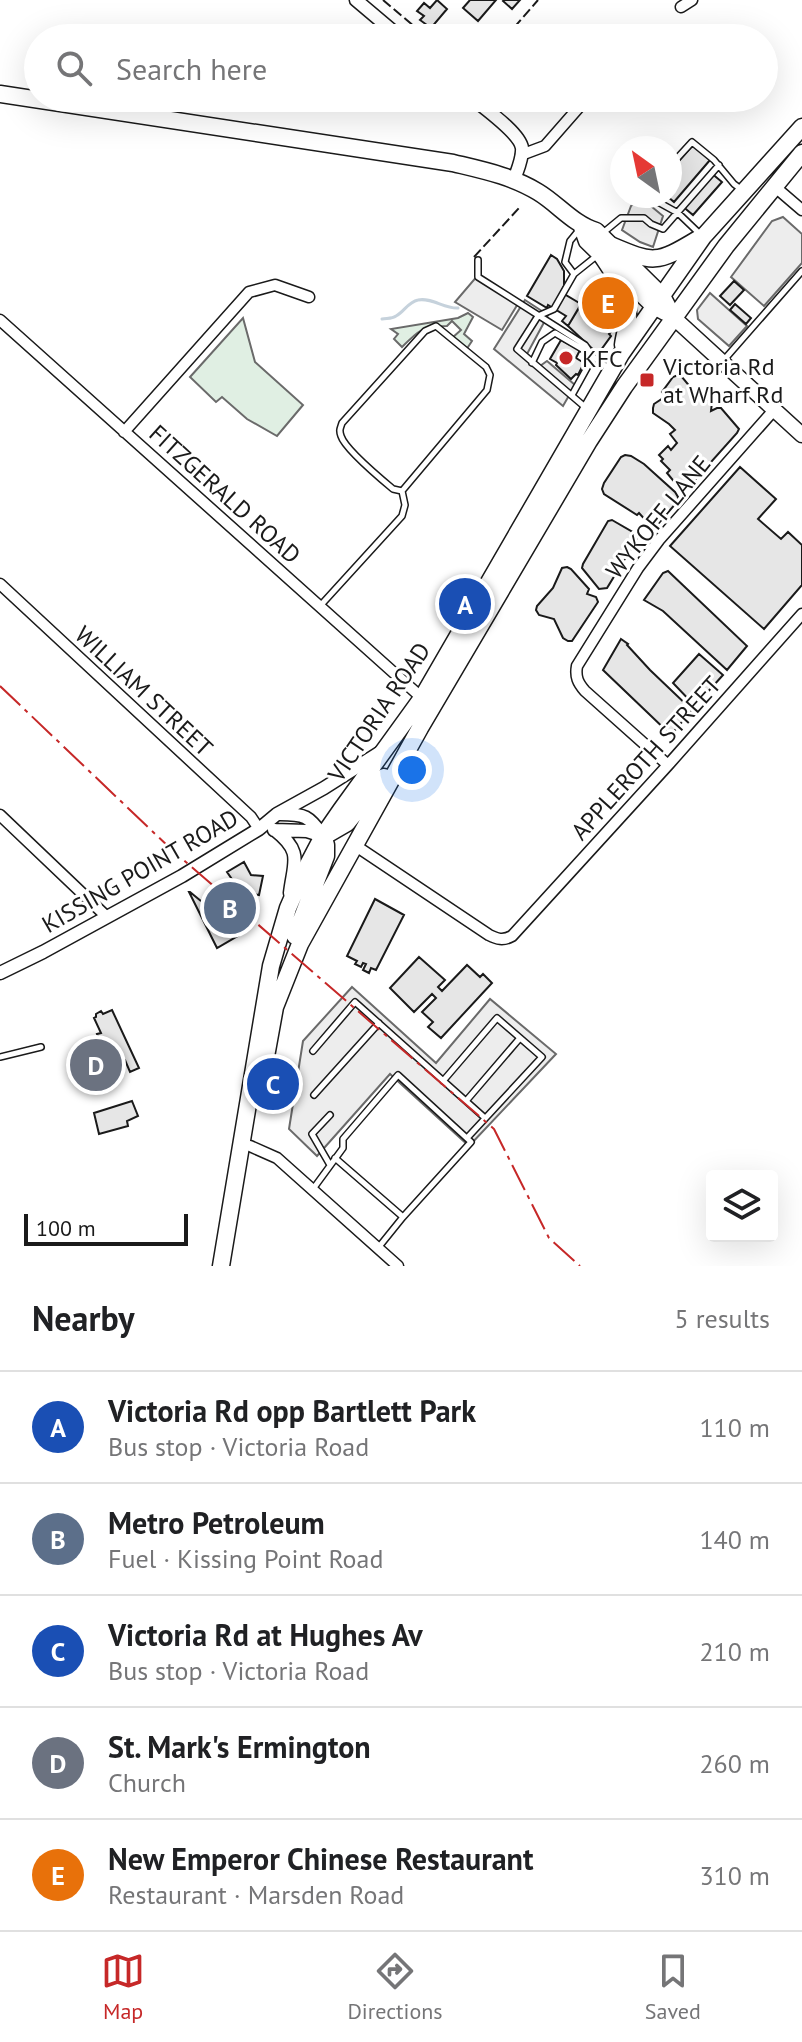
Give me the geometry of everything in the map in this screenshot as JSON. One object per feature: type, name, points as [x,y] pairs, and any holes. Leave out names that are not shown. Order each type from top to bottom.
[{"type":"main road","points":[[0,94],[24,98]]},
{"type":"main road","points":[[118,112],[453,163],[514,180],[552,201],[582,227],[587,241],[639,257],[653,259],[673,254],[703,237]]},
{"type":"main road","name":"VICTORIA ROAD","points":[[221,1266],[265,995],[294,891],[323,836],[422,698],[621,354],[703,237],[802,127]]},
{"type":"main road","name":"VICTORIA ROAD","points":[[229,1266],[275,1007],[300,944],[420,728],[589,441],[673,317],[802,153]]},
{"type":"main road","points":[[603,244],[673,317],[802,435]]},
{"type":"main road","points":[[603,244],[628,306],[621,354]]},
{"type":"main road","points":[[275,1007],[284,967],[326,856],[323,836],[347,823],[420,728]]},
{"type":"street","points":[[356,0],[384,24]]},
{"type":"street","points":[[681,7],[692,0]]},
{"type":"street","points":[[488,112],[521,145],[514,180]]},
{"type":"street","points":[[521,155],[545,146],[575,112]]},
{"type":"street","points":[[774,186],[802,210]]},
{"type":"street","points":[[124,432],[249,292],[275,285],[309,297]]},
{"type":"street","name":"FITZGERALD ROAD","points":[[0,320],[422,698]]},
{"type":"street","name":"WYKOFF LANE","points":[[668,765],[579,684],[577,666],[659,540],[774,410]]},
{"type":"street","name":"WILLIAM STREET","points":[[0,584],[251,817],[259,829]]},
{"type":"street","name":"APPLEROTH STREET","points":[[356,846],[497,939],[507,939],[802,614]]},
{"type":"street","name":"KISSING POINT ROAD","points":[[0,973],[182,876],[388,747]]},
{"type":"street","points":[[277,814],[307,817],[323,836]]},
{"type":"street","points":[[0,815],[107,917]]},
{"type":"street","points":[[259,829],[307,831],[323,836]]},
{"type":"street","points":[[275,830],[290,842],[295,855],[288,908]]},
{"type":"street","points":[[250,1146],[277,1158],[398,1266]]},
{"type":"lane","points":[[682,153],[692,142],[743,191]]},
{"type":"lane","points":[[589,410],[517,349],[538,316],[554,309],[574,274],[603,244],[621,218],[644,218],[663,229],[719,165]]},
{"type":"lane","points":[[669,208],[703,237]]},
{"type":"lane","points":[[574,274],[565,262],[570,241],[582,227]]},
{"type":"lane","points":[[478,260],[478,277],[585,345],[593,357]]},
{"type":"lane","points":[[722,362],[802,271]]},
{"type":"lane","points":[[436,326],[486,367],[490,375],[487,390],[402,491],[393,489],[367,466],[341,439],[340,431],[342,423],[425,331],[436,326]]},
{"type":"lane","points":[[532,363],[542,342],[555,333],[612,370]]},
{"type":"lane","points":[[572,395],[593,357]]},
{"type":"lane","points":[[320,606],[402,516],[405,505],[402,491]]},
{"type":"lane","points":[[313,1051],[355,1002],[485,1118]]},
{"type":"lane","points":[[443,1081],[497,1018],[542,1057],[467,1138]]},
{"type":"lane","points":[[314,1095],[379,1023]]},
{"type":"lane","points":[[466,1101],[520,1038]]},
{"type":"lane","points":[[0,1057],[41,1047]]},
{"type":"lane","points":[[312,1190],[343,1148],[343,1139],[398,1075],[471,1142],[378,1248]]},
{"type":"lane","points":[[330,1115],[312,1134],[330,1165]]},
{"type":"lane","points":[[335,1158],[403,1217]]},
{"type":"green space","points":[[468,313],[473,317],[464,334],[472,341],[466,350],[452,338],[461,330],[452,321],[447,326],[422,330],[402,347],[394,339],[398,334],[391,329],[458,318]]},
{"type":"green space","points":[[243,318],[255,362],[303,405],[277,436],[247,419],[222,397],[216,402],[190,377]]},
{"type":"shaded area","points":[[630,208],[653,208],[663,216],[653,247],[622,230]]},
{"type":"shaded area","points":[[783,217],[802,234],[802,263],[764,306],[731,277],[772,221]]},
{"type":"shaded area","points":[[478,275],[519,302],[502,330],[455,302]]},
{"type":"shaded area","points":[[710,293],[747,326],[729,346],[698,319],[697,310]]},
{"type":"shaded area","points":[[525,300],[548,315],[527,354],[540,366],[547,361],[575,385],[563,406],[494,349]]},
{"type":"shaded area","points":[[352,987],[436,1063],[490,999],[556,1054],[469,1146],[390,1074],[317,1156],[289,1129],[303,1041]]},
{"type":"building","points":[[437,0],[447,9],[434,24],[426,24],[420,20],[424,16],[417,11],[424,3],[430,8]]},
{"type":"building","points":[[470,0],[496,0],[478,21],[463,8]]},
{"type":"building","points":[[504,0],[520,0],[512,9]]},
{"type":"building","points":[[693,145],[710,160],[682,193],[682,157]]},
{"type":"building","points":[[710,172],[722,182],[693,215],[682,204]]},
{"type":"building","points":[[551,255],[564,271],[561,292],[581,304],[568,326],[562,321],[566,316],[527,296]]},
{"type":"building","points":[[597,278],[607,281],[617,300],[618,311],[616,326],[598,354],[568,326]]},
{"type":"building","points":[[734,281],[744,290],[730,305],[720,296]]},
{"type":"building","points":[[735,304],[751,318],[746,324],[730,310]]},
{"type":"building","points":[[561,340],[580,350],[576,358],[584,363],[578,375],[571,379],[550,359]]},
{"type":"building","points":[[678,375],[696,394],[712,402],[711,411],[721,408],[739,429],[687,489],[681,481],[676,484],[659,455],[668,446],[671,450],[677,443],[670,434],[675,430],[653,413],[654,404],[666,396],[662,392]]},
{"type":"building","points":[[625,455],[644,464],[678,497],[659,523],[648,523],[639,513],[637,515],[604,494],[604,483]]},
{"type":"building","points":[[740,467],[776,499],[758,519],[781,539],[788,532],[802,545],[802,585],[764,629],[670,546]]},
{"type":"building","points":[[612,520],[636,534],[637,539],[607,588],[599,589],[582,568],[608,521]]},
{"type":"building","points":[[567,567],[589,589],[587,594],[596,597],[598,602],[572,641],[563,638],[554,619],[539,615],[536,610],[553,588],[562,568]]},
{"type":"building","points":[[668,571],[747,646],[727,670],[663,611],[644,600],[663,573]]},
{"type":"building","points":[[621,639],[692,710],[671,735],[603,670]]},
{"type":"building","points":[[699,654],[723,675],[695,706],[673,683]]},
{"type":"building","points":[[244,862],[251,875],[263,876],[259,895],[241,892],[227,872]]},
{"type":"building","points":[[190,892],[241,934],[217,948]]},
{"type":"building","points":[[375,899],[404,915],[376,970],[371,968],[369,973],[363,970],[366,964],[363,963],[361,967],[347,956]]},
{"type":"building","points":[[419,957],[445,980],[438,987],[442,991],[467,965],[492,983],[441,1038],[428,1027],[433,1022],[422,1012],[436,998],[432,994],[414,1012],[390,988]]},
{"type":"building","points":[[112,1010],[139,1068],[130,1072],[125,1060],[116,1064],[108,1044],[101,1043],[97,1034],[101,1033],[94,1018],[96,1014]]},
{"type":"building","points":[[99,1053],[107,1054],[110,1066],[103,1069],[102,1066],[88,1073],[86,1069],[75,1074],[72,1069]]},
{"type":"building","points":[[132,1101],[138,1116],[127,1121],[128,1126],[99,1134],[94,1113]]},
{"type":"waterway","points":[[382,319],[394,317],[418,300],[458,308]]},
{"type":"fence","points":[[383,0],[411,24]]},
{"type":"fence","points":[[517,24],[538,0]]},
{"type":"fence","points":[[474,257],[519,208]]},
{"type":"power","points":[[0,686],[172,850],[494,1129],[549,1238],[580,1266]]},
{"type":"place","name":"New Emperor Chinese Restaurant","points":[[608,303]]},
{"type":"place","name":"KFC","points":[[566,358]]},
{"type":"place","name":"Victoria Rd at Wharf Rd","points":[[647,380]]},
{"type":"place","name":"Victoria Rd opp Bartlett Park","points":[[465,604]]},
{"type":"place","name":"Metro Petroleum","points":[[230,908]]},
{"type":"place","name":"St. Mark's Ermington","points":[[96,1065]]},
{"type":"place","name":"Victoria Rd at Hughes Av","points":[[273,1084]]}]
